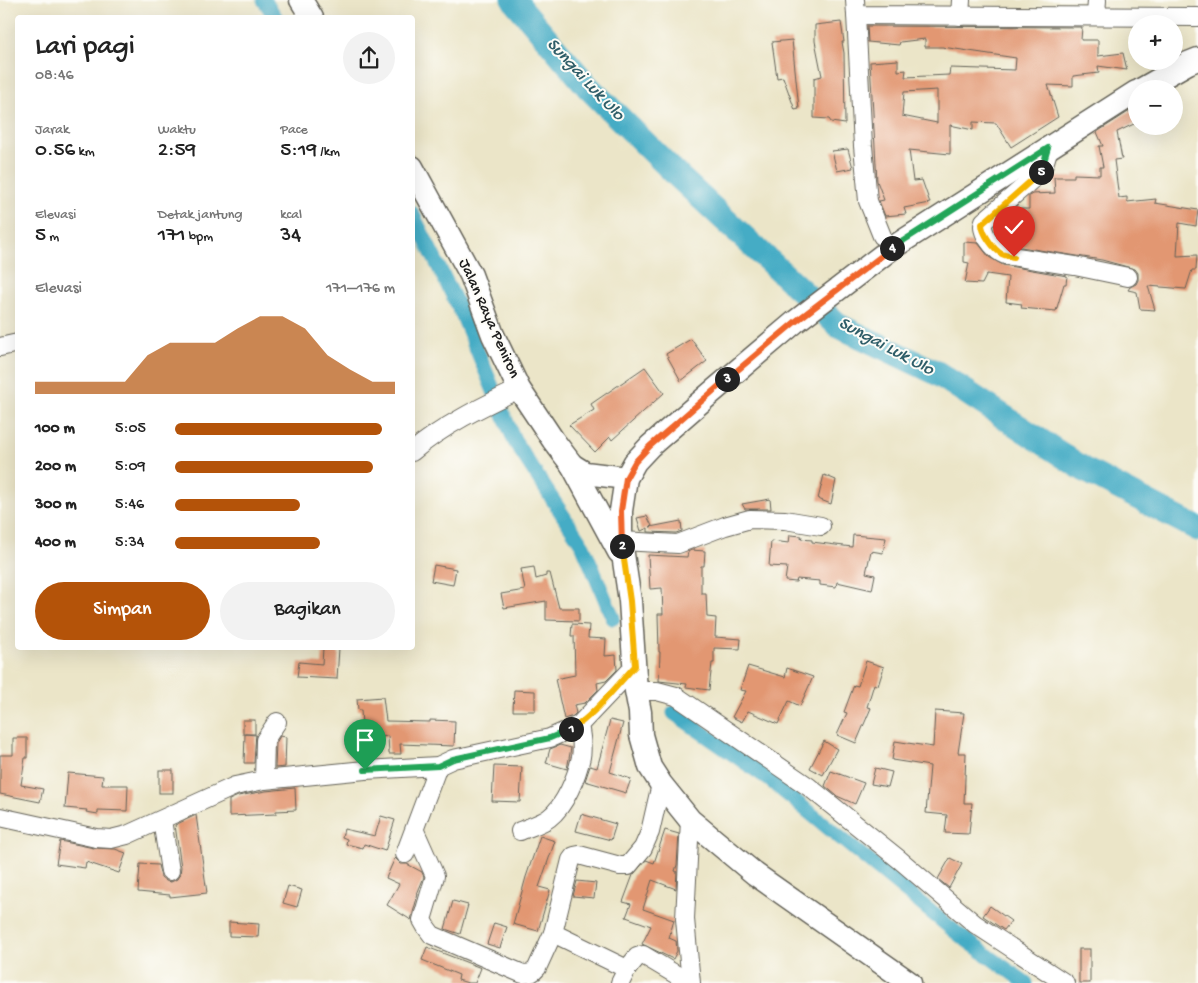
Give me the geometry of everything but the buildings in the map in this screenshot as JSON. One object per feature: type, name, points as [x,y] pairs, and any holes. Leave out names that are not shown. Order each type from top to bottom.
[{"type":"main road","points":[[302,0],[310,15]]},
{"type":"main road","points":[[1158,80],[1198,59]]},
{"type":"main road","points":[[910,983],[755,874],[690,820],[650,767],[641,736],[640,712],[636,691],[634,633],[626,564],[621,541],[621,511],[626,478],[640,456],[711,392],[881,247],[927,224],[1128,97]]},
{"type":"main road","name":"Jalan Raya Peniron","points":[[415,172],[471,275],[493,335],[519,389],[572,465],[626,564]]},
{"type":"main road","points":[[572,465],[585,473],[626,478]]},
{"type":"street","points":[[881,247],[868,201],[863,146],[856,8],[1096,8],[1198,17]]},
{"type":"street","points":[[1048,148],[1042,170],[984,221],[982,227],[985,233],[998,252],[1005,255],[1075,266],[1128,278]]},
{"type":"street","points":[[0,347],[15,344]]},
{"type":"street","points":[[416,444],[479,408],[519,389]]},
{"type":"street","points":[[621,541],[678,544],[725,526],[750,519],[785,520],[821,526]]},
{"type":"street","points":[[0,817],[96,838],[111,839],[127,835],[235,786],[264,780],[365,770],[438,766],[453,759],[550,738],[579,726],[635,666]]},
{"type":"street","points":[[636,691],[658,691],[676,696],[809,787],[900,860],[975,924],[1065,983]]},
{"type":"street","points":[[264,780],[265,740],[277,722]]},
{"type":"street","points":[[520,831],[548,819],[568,792],[581,756],[579,726]]},
{"type":"street","points":[[405,854],[438,766]]},
{"type":"street","points":[[414,830],[435,876],[422,920],[432,935],[523,974],[529,974],[537,968],[553,933],[571,860],[574,856],[580,855],[620,866],[628,866],[644,848],[650,832],[661,784]]},
{"type":"street","points":[[162,820],[170,871]]},
{"type":"street","points":[[690,820],[685,919],[690,983]]},
{"type":"street","points":[[553,933],[624,976],[637,957],[643,955],[690,983]]},
{"type":"waterway","points":[[264,0],[274,15]]},
{"type":"waterway","name":"Sungai Luk Ulo","points":[[514,0],[588,87],[679,177],[839,326],[937,373],[1085,470],[1198,529]]},
{"type":"waterway","points":[[415,219],[462,314],[515,442],[583,546],[613,618]]},
{"type":"waterway","points":[[674,713],[766,777],[958,934],[1026,983]]},
{"type":"route","points":[[365,770],[438,766],[453,759],[511,748],[550,738],[579,726],[635,666],[634,633],[626,564],[621,541],[621,511],[626,478],[635,462],[680,419],[759,351],[892,248],[1048,148],[1042,170],[982,224],[982,228],[998,252],[1014,257]]}]
